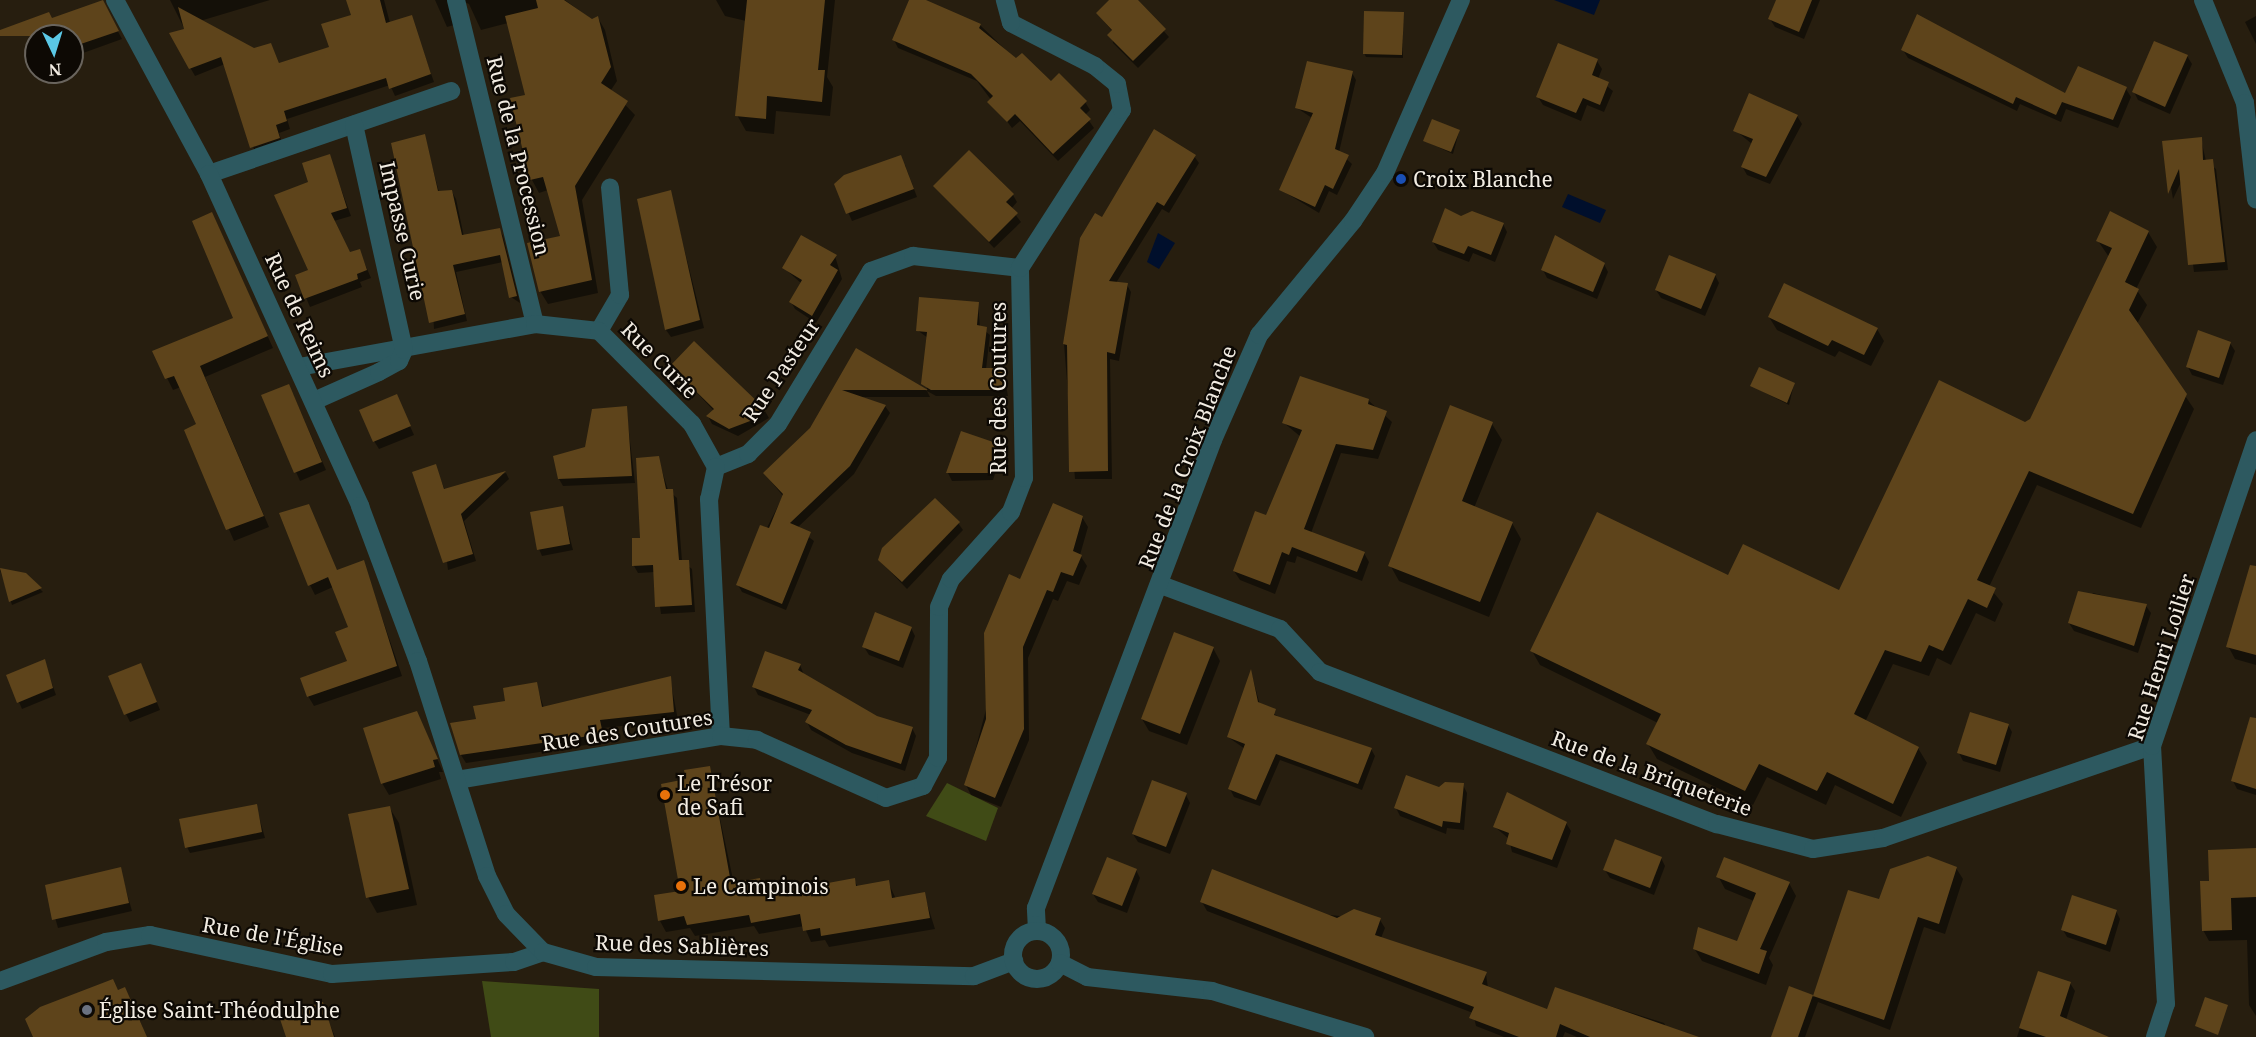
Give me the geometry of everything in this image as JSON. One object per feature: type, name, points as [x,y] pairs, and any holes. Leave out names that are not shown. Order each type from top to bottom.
[{"type":"street","name":"Rue de Reims","points":[[115,0],[208,174],[314,401],[418,661],[458,780]]},
{"type":"street","name":"Rue de la Procession","points":[[456,0],[535,324]]},
{"type":"street","points":[[1005,0],[1011,23],[1095,66],[1117,84],[1122,110],[1020,268]]},
{"type":"street","name":"Rue de la Croix Blanche","points":[[1037,930],[1036,908],[1161,585],[1213,440],[1259,335],[1353,221],[1385,173],[1461,0]]},
{"type":"street","points":[[2203,0],[2245,103],[2256,199]]},
{"type":"street","points":[[208,174],[451,91]]},
{"type":"street","name":"Impasse Curie","points":[[354,124],[404,350]]},
{"type":"street","points":[[599,331],[620,295],[610,187]]},
{"type":"street","name":"Rue Pasteur","points":[[716,467],[748,454],[777,424],[871,271],[913,256],[1020,268]]},
{"type":"street","name":"Rue des Coutures","points":[[458,780],[721,736],[757,740],[886,798],[923,786],[938,758],[939,607],[951,579],[1011,512],[1023,478],[1020,268]]},
{"type":"street","name":"Rue Curie","points":[[299,367],[404,350],[535,324],[599,331],[692,424],[716,467]]},
{"type":"street","points":[[314,401],[399,361],[404,350]]},
{"type":"street","name":"Rue Henri Loilier","points":[[2155,1037],[2166,1004],[2152,746],[2256,440]]},
{"type":"street","points":[[716,467],[709,499],[721,736]]},
{"type":"street","name":"Rue de la Briqueterie","points":[[1161,585],[1280,629],[1320,672],[1717,824],[1813,849],[1883,838],[2152,746]]},
{"type":"street","points":[[458,780],[501,905],[543,952]]},
{"type":"street","points":[[1037,930],[1057,940],[1060,963],[1050,976],[1034,979],[1014,961],[1018,940],[1037,930]]},
{"type":"street","name":"Rue de l'Église","points":[[0,981],[106,942],[150,935],[332,974],[514,962],[543,952]]},
{"type":"street","name":"Rue des Sablières","points":[[543,952],[596,967],[947,975],[988,973],[1014,961]]},
{"type":"street","points":[[1060,963],[1087,977],[1212,991],[1365,1037]]},
{"type":"green space","points":[[947,783],[998,808],[986,841],[926,816]]},
{"type":"green space","points":[[482,981],[599,989],[599,1037],[491,1037]]},
{"type":"water","points":[[1554,0],[1600,0],[1594,15]]},
{"type":"water","points":[[1568,194],[1606,210],[1600,223],[1562,207]]},
{"type":"water","points":[[1158,233],[1175,243],[1159,269],[1147,262]]},
{"type":"building","points":[[103,0],[119,31],[84,43],[84,24],[24,24],[24,36],[0,36],[0,30],[49,12],[52,18]]},
{"type":"building","points":[[346,0],[380,0],[386,23],[412,15],[431,74],[389,89],[386,78],[284,111],[287,121],[276,125],[280,138],[250,148],[221,57],[189,69],[169,33],[184,29],[178,7],[254,48],[271,43],[279,63],[329,47],[321,24],[351,15]]},
{"type":"building","points":[[536,0],[564,0],[592,19],[598,16],[611,67],[601,83],[628,101],[575,186],[592,280],[539,292],[527,243],[560,236],[543,177],[530,180],[510,98],[525,95],[505,16],[538,8]]},
{"type":"building","points":[[747,0],[825,0],[818,70],[825,70],[822,102],[767,96],[766,119],[735,116]]},
{"type":"building","points":[[909,0],[926,0],[981,24],[979,28],[1016,58],[1022,53],[1051,81],[1059,73],[1087,101],[1080,108],[1091,119],[1053,154],[1015,114],[1007,122],[987,102],[993,96],[971,74],[892,40]]},
{"type":"building","points":[[1109,0],[1138,0],[1166,29],[1133,61],[1107,35],[1112,30],[1096,13]]},
{"type":"building","points":[[1776,0],[1812,0],[1799,32],[1768,19]]},
{"type":"building","points":[[1364,11],[1404,12],[1402,55],[1363,54]]},
{"type":"building","points":[[1917,14],[2065,93],[2078,66],[2127,87],[2113,120],[2062,102],[2056,115],[2016,97],[2013,104],[1901,50]]},
{"type":"building","points":[[2154,41],[2188,55],[2165,107],[2132,92]]},
{"type":"building","points":[[1558,43],[1598,59],[1592,75],[1609,82],[1600,105],[1583,98],[1576,113],[1536,97]]},
{"type":"building","points":[[1307,61],[1353,71],[1335,149],[1349,155],[1333,189],[1325,185],[1315,207],[1279,190],[1313,113],[1295,108]]},
{"type":"building","points":[[1749,93],[1798,115],[1766,177],[1741,167],[1753,139],[1733,131]]},
{"type":"building","points":[[1432,119],[1460,130],[1451,152],[1423,141]]},
{"type":"building","points":[[1154,129],[1196,155],[1164,206],[1157,202],[1109,281],[1128,283],[1115,354],[1107,352],[1108,471],[1069,472],[1067,345],[1063,344],[1080,238],[1095,213],[1102,217]]},
{"type":"building","points":[[425,134],[438,191],[452,190],[462,235],[500,228],[517,296],[509,298],[500,255],[453,265],[465,314],[429,323],[391,143]]},
{"type":"building","points":[[2202,137],[2203,160],[2213,159],[2225,262],[2188,265],[2179,169],[2168,194],[2162,141]]},
{"type":"building","points":[[969,150],[1014,194],[1006,202],[1018,213],[989,242],[933,186]]},
{"type":"building","points":[[330,154],[347,208],[331,213],[350,252],[360,249],[367,270],[357,274],[358,279],[304,299],[295,275],[308,270],[274,195],[308,182],[302,163]]},
{"type":"building","points":[[901,155],[914,189],[846,214],[834,184],[844,175]]},
{"type":"building","points":[[671,190],[700,320],[665,330],[637,199]]},
{"type":"building","points":[[1445,208],[1461,216],[1472,211],[1504,223],[1491,255],[1468,246],[1464,254],[1432,242]]},
{"type":"building","points":[[2110,211],[2149,231],[2125,282],[2139,289],[2129,310],[2187,394],[2133,514],[2029,471],[1977,580],[1996,588],[1987,608],[1968,599],[1943,651],[1929,645],[1921,662],[1885,650],[1854,714],[1919,747],[1893,804],[1827,772],[1817,791],[1759,764],[1745,791],[1646,744],[1661,714],[1530,651],[1597,512],[1728,575],[1743,544],[1839,590],[1939,380],[2025,422],[2030,419],[2112,248],[2096,241]]},
{"type":"building","points":[[212,212],[268,336],[200,366],[264,516],[226,530],[184,430],[196,424],[174,376],[165,379],[152,351],[233,318],[192,221]]},
{"type":"building","points":[[801,235],[837,255],[830,265],[838,270],[812,316],[789,302],[802,280],[782,268]]},
{"type":"building","points":[[1555,235],[1605,263],[1593,292],[1541,270]]},
{"type":"building","points":[[1669,255],[1716,274],[1701,309],[1655,290]]},
{"type":"building","points":[[1784,283],[1878,328],[1864,355],[1832,340],[1828,346],[1768,317]]},
{"type":"building","points":[[919,297],[979,302],[977,325],[987,327],[982,368],[1004,368],[1005,390],[931,390],[921,384],[927,332],[916,331]]},
{"type":"building","points":[[2198,330],[2231,342],[2219,378],[2186,367]]},
{"type":"building","points":[[694,341],[766,410],[758,418],[729,429],[706,416],[714,409],[670,366]]},
{"type":"building","points":[[856,348],[928,390],[842,390],[886,405],[850,466],[790,523],[811,532],[782,604],[736,585],[760,525],[769,528],[783,494],[763,473],[810,428]]},
{"type":"building","points":[[1759,367],[1795,383],[1787,403],[1750,386]]},
{"type":"building","points":[[1300,376],[1369,399],[1368,404],[1387,411],[1373,450],[1336,444],[1304,529],[1365,552],[1357,572],[1292,547],[1289,555],[1282,552],[1270,585],[1233,571],[1255,511],[1266,515],[1302,430],[1282,423]]},
{"type":"building","points":[[289,384],[322,462],[294,473],[261,395]]},
{"type":"building","points":[[397,394],[411,426],[373,442],[359,410]]},
{"type":"building","points":[[1450,405],[1493,422],[1462,501],[1513,522],[1480,602],[1388,566]]},
{"type":"building","points":[[627,406],[632,476],[558,479],[553,456],[585,447],[592,409]]},
{"type":"building","points":[[961,431],[999,444],[988,473],[946,473]]},
{"type":"building","points":[[659,456],[666,489],[673,489],[679,560],[689,560],[692,605],[655,607],[653,565],[632,566],[632,538],[640,538],[636,458]]},
{"type":"building","points":[[436,464],[444,489],[506,471],[461,514],[473,554],[443,563],[412,472]]},
{"type":"building","points":[[935,498],[960,522],[902,582],[878,560],[882,548]]},
{"type":"building","points":[[1053,503],[1083,516],[1073,551],[1082,555],[1073,576],[1061,572],[1053,592],[1047,590],[1023,647],[1024,729],[995,798],[964,785],[986,719],[984,633],[1009,574],[1020,579]]},
{"type":"building","points":[[309,504],[337,570],[364,560],[397,666],[307,697],[300,678],[347,661],[335,632],[348,627],[328,577],[308,586],[279,513]]},
{"type":"building","points":[[563,506],[570,544],[537,550],[530,512]]},
{"type":"building","points":[[2250,565],[2256,566],[2256,655],[2226,647]]},
{"type":"building","points":[[0,568],[26,573],[42,588],[9,602]]},
{"type":"building","points":[[2078,591],[2147,604],[2134,646],[2068,623]]},
{"type":"building","points":[[875,612],[912,627],[899,661],[862,647]]},
{"type":"building","points":[[1174,632],[1214,647],[1180,734],[1141,719]]},
{"type":"building","points":[[765,651],[801,664],[798,670],[877,716],[913,727],[901,764],[846,745],[805,722],[812,710],[752,687]]},
{"type":"building","points":[[45,659],[53,688],[17,703],[6,675]]},
{"type":"building","points":[[141,663],[157,702],[124,715],[108,676]]},
{"type":"building","points":[[1251,669],[1258,702],[1276,709],[1274,715],[1372,748],[1358,784],[1276,754],[1256,800],[1228,789],[1245,744],[1227,737]]},
{"type":"building","points":[[671,676],[674,712],[600,720],[603,734],[460,755],[450,723],[476,719],[473,706],[505,701],[503,688],[537,682],[542,707]]},
{"type":"building","points":[[417,711],[438,759],[433,760],[435,767],[381,784],[363,728]]},
{"type":"building","points":[[1970,712],[2009,724],[1996,765],[1957,753]]},
{"type":"building","points":[[2250,717],[2256,718],[2256,789],[2231,781]]},
{"type":"building","points":[[710,766],[731,883],[760,878],[763,895],[855,878],[856,886],[889,880],[892,898],[925,892],[930,918],[821,936],[820,928],[803,931],[800,914],[751,923],[749,915],[687,925],[684,916],[658,921],[654,895],[680,891],[661,784],[686,779],[684,770]]},
{"type":"building","points":[[1406,775],[1439,787],[1445,782],[1464,783],[1460,823],[1443,821],[1442,827],[1394,808]]},
{"type":"building","points":[[1152,780],[1187,793],[1166,847],[1132,834]]},
{"type":"building","points":[[1507,792],[1567,822],[1552,860],[1506,844],[1509,833],[1493,827]]},
{"type":"building","points":[[257,804],[262,832],[185,848],[179,819]]},
{"type":"building","points":[[390,806],[409,889],[366,898],[348,814]]},
{"type":"building","points":[[1615,839],[1662,857],[1650,888],[1603,870]]},
{"type":"building","points":[[2256,848],[2256,897],[2231,898],[2232,930],[2202,931],[2200,881],[2209,881],[2208,850]]},
{"type":"building","points":[[1928,856],[1957,867],[1939,924],[1918,917],[1884,1020],[1813,996],[1848,890],[1879,899],[1890,869]]},
{"type":"building","points":[[1107,857],[1137,869],[1122,906],[1092,894]]},
{"type":"building","points":[[1724,857],[1790,882],[1760,949],[1767,951],[1759,974],[1693,949],[1698,927],[1737,941],[1756,893],[1716,877]]},
{"type":"building","points":[[121,867],[129,903],[52,920],[45,885]]},
{"type":"building","points":[[1212,869],[1337,918],[1354,909],[1381,918],[1375,935],[1487,972],[1482,984],[1547,1009],[1555,987],[1699,1037],[1590,1037],[1560,1024],[1556,1037],[1519,1037],[1469,1018],[1474,1007],[1200,902]]},
{"type":"building","points":[[2072,895],[2117,910],[2106,945],[2061,930]]},
{"type":"building","points":[[2038,971],[2071,982],[2060,1016],[2109,1037],[2046,1037],[2019,1028]]},
{"type":"building","name":"Église Saint-Théodulphe","points":[[113,979],[118,990],[125,987],[147,1037],[33,1037],[25,1019],[40,1007]]},
{"type":"building","points":[[1789,986],[1813,995],[1798,1037],[1771,1037]]},
{"type":"building","points":[[2205,997],[2228,1005],[2218,1035],[2195,1026]]},
{"type":"building","points":[[323,1002],[334,1037],[286,1037],[279,1016]]},
{"type":"place","name":"Croix Blanche","points":[[1401,179]]},
{"type":"place","name":"Le Trésor de Safi","points":[[665,795]]},
{"type":"place","name":"Le Campinois","points":[[681,886]]},
{"type":"place","name":"Église Saint-Théodulphe","points":[[87,1010]]}]
